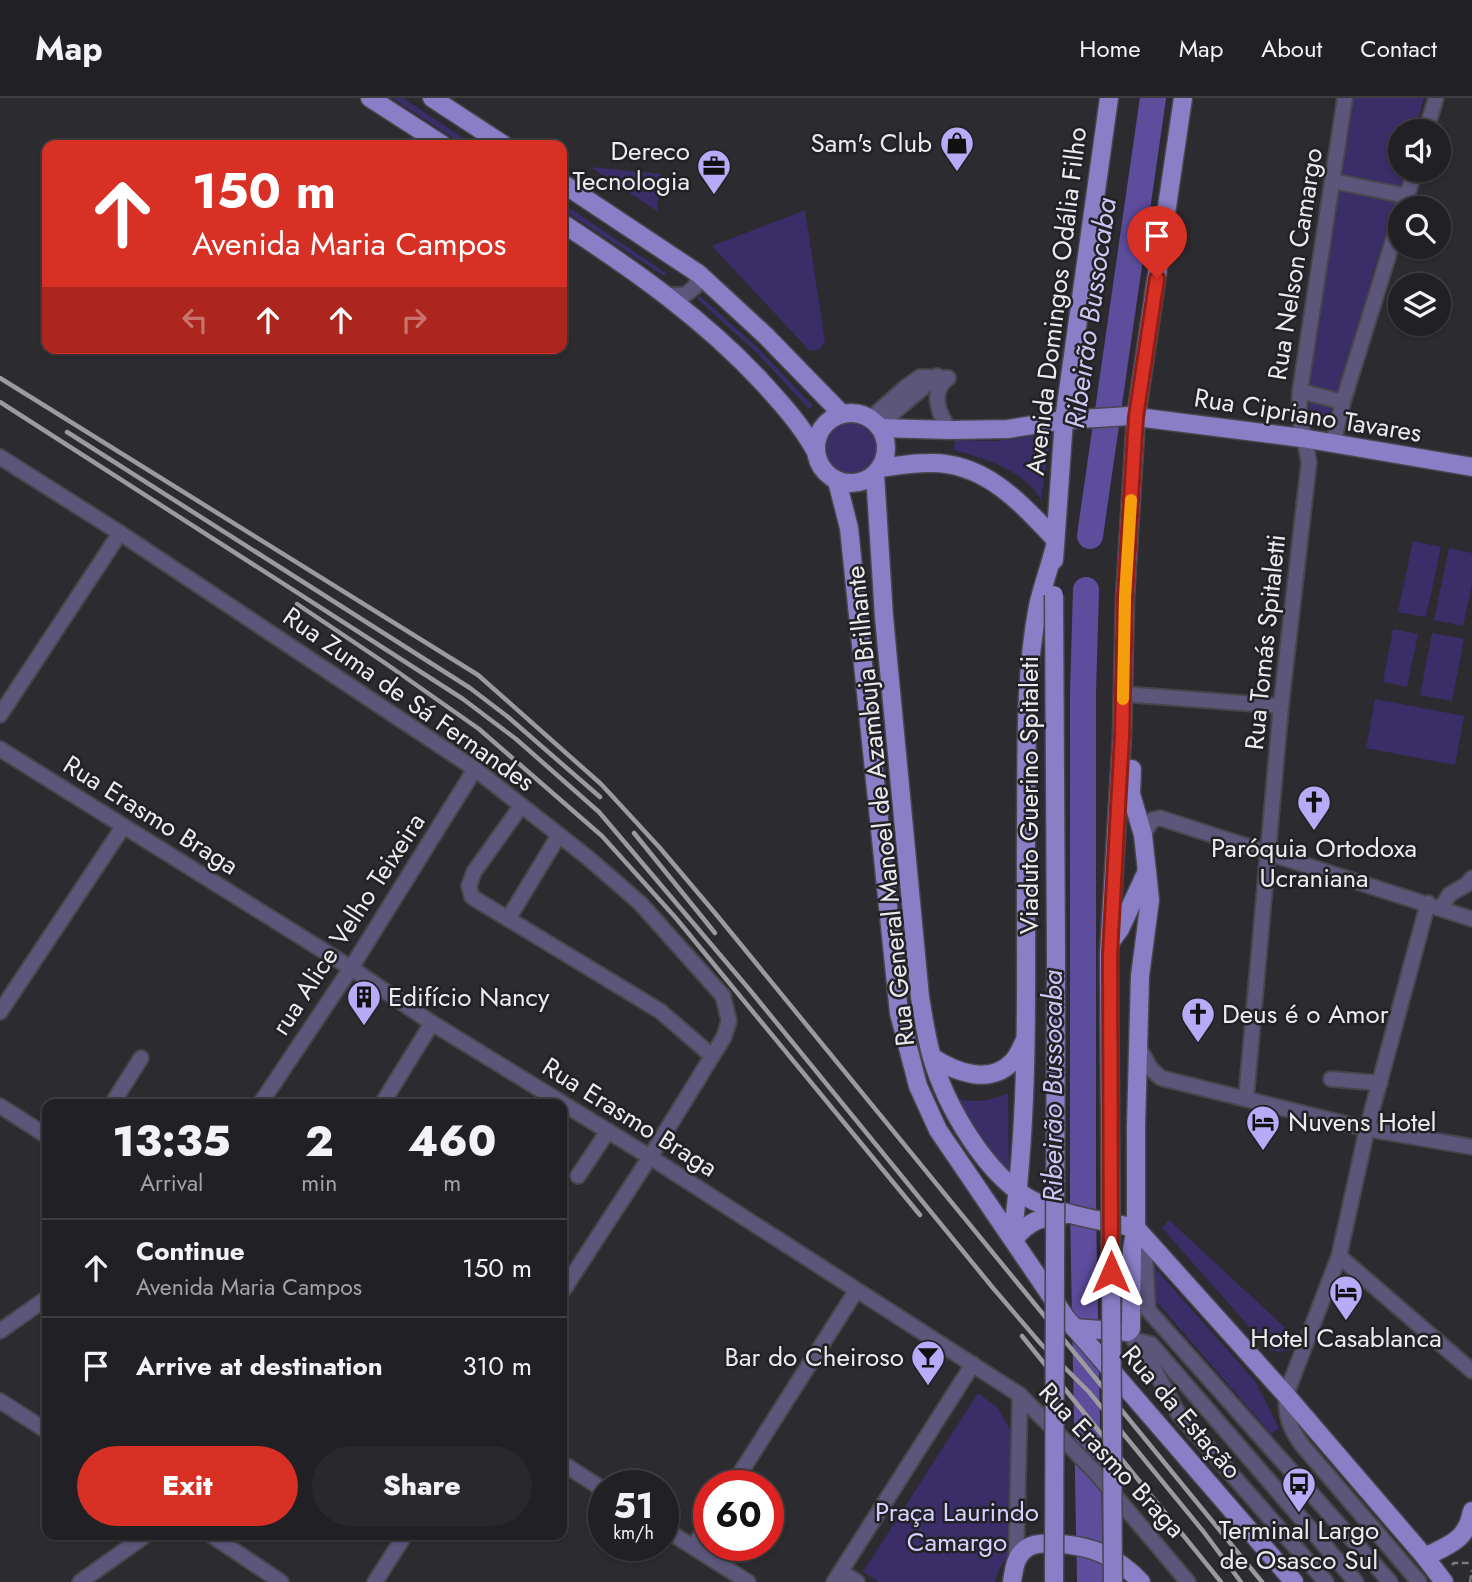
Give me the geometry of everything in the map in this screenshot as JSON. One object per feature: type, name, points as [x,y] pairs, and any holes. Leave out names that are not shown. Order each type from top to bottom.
[{"type":"main road","points":[[370,98],[435,140]]},
{"type":"main road","points":[[432,98],[496,140]]},
{"type":"main road","name":"Avenida Domingos Odália Filho","points":[[1054,595],[1054,544],[1110,98]]},
{"type":"main road","points":[[1113,1582],[1110,948],[1122,736],[1132,417],[1183,98]]},
{"type":"main road","points":[[567,186],[699,274],[766,335],[842,414]]},
{"type":"main road","points":[[567,226],[666,295],[744,363],[796,419],[816,450],[822,469],[837,481],[857,483],[878,471],[929,463],[973,469],[985,475],[1028,511],[1054,544],[1038,605],[1030,656],[1027,712],[1024,1042],[1018,1191],[1013,1238]]},
{"type":"main road","points":[[816,450],[820,432],[833,418],[857,413],[877,424],[887,444],[884,461],[878,471]]},
{"type":"main road","name":"Rua Cipriano Tavares","points":[[877,424],[950,430],[1008,429],[1069,419],[1132,417],[1302,438],[1472,467]]},
{"type":"main road","name":"Rua General Manoel de Azambuja Brilhante","points":[[878,471],[884,617],[919,983],[932,1057],[953,1109],[1003,1180],[1037,1202],[1136,1227]]},
{"type":"main road","name":"Rua General Manoel de Azambuja Brilhante","points":[[837,481],[849,528],[899,1013],[918,1086],[938,1130],[1013,1238]]},
{"type":"main road","name":"Viaduto Guerino Spitaleti","points":[[1054,595],[1054,1582]]},
{"type":"main road","points":[[1080,1329],[1131,1336],[1132,1249],[1136,1227],[1140,976],[1150,900],[1143,835],[1131,794],[1132,760],[1122,736]]},
{"type":"main road","points":[[1110,948],[1147,871]]},
{"type":"main road","points":[[932,1057],[961,1072],[985,1075],[1001,1070],[1013,1061],[1024,1042]]},
{"type":"main road","points":[[1013,1238],[1034,1221],[1080,1215]]},
{"type":"main road","points":[[1136,1227],[1286,1395],[1444,1582]]},
{"type":"main road","name":"Rua da Estação","points":[[1013,1238],[1092,1349],[1294,1582]]},
{"type":"main road","points":[[1424,1557],[1464,1534],[1472,1511]]},
{"type":"main road","points":[[1012,1582],[1016,1562],[1028,1547],[1049,1543],[1092,1551],[1126,1569],[1141,1582]]},
{"type":"street","name":"Rua Nelson Camargo","points":[[1302,438],[1300,391],[1345,98]]},
{"type":"street","points":[[1430,119],[1436,98]]},
{"type":"street","points":[[1332,181],[1388,197]]},
{"type":"street","points":[[1333,443],[1388,257]]},
{"type":"street","points":[[666,295],[685,295],[695,287],[699,274]]},
{"type":"street","points":[[877,424],[942,377],[937,399],[941,417],[950,430]]},
{"type":"street","points":[[1300,391],[1343,402]]},
{"type":"street","name":"Rua Tomás Spitaletti","points":[[1246,1100],[1281,706],[1309,461],[1302,438]]},
{"type":"street","name":"Rua Zuma de Sá Fernandes","points":[[0,457],[120,533],[475,769],[640,903],[723,996],[729,1021],[724,1037],[712,1056]]},
{"type":"street","points":[[0,715],[120,533]]},
{"type":"street","points":[[1123,694],[1281,706]]},
{"type":"street","name":"Rua Erasmo Braga","points":[[0,749],[556,1099]]},
{"type":"street","name":"rua Alice Velho Teixeira","points":[[263,1099],[351,968],[475,769]]},
{"type":"street","points":[[521,806],[474,872],[469,886],[472,897],[660,1011],[712,1056],[567,1284]]},
{"type":"street","points":[[1143,835],[1152,820],[1160,818],[1472,919]]},
{"type":"street","points":[[0,1013],[123,827]]},
{"type":"street","points":[[508,919],[559,835]]},
{"type":"street","points":[[1419,1582],[1301,1445],[1289,1427],[1286,1395],[1339,1256],[1367,1129],[1434,906],[1472,878]]},
{"type":"street","points":[[385,1099],[432,1023]]},
{"type":"street","points":[[1138,1046],[1151,1069],[1161,1078],[1367,1129],[1472,1147]]},
{"type":"street","points":[[115,1099],[141,1058]]},
{"type":"street","points":[[1136,1102],[1149,1084],[1161,1078]]},
{"type":"street","points":[[1331,1079],[1380,1083]]},
{"type":"street","points":[[0,1106],[42,1133]]},
{"type":"street","name":"Rua Erasmo Braga","points":[[567,1106],[1020,1395],[1096,1473],[1188,1582]]},
{"type":"street","points":[[578,1176],[608,1131]]},
{"type":"street","points":[[1136,1227],[1144,1255],[1148,1310],[1390,1582]]},
{"type":"street","points":[[1339,1256],[1472,1371]]},
{"type":"street","points":[[742,1470],[856,1291]]},
{"type":"street","points":[[0,1331],[42,1302]]},
{"type":"street","points":[[1131,1336],[1147,1356],[1178,1413],[1326,1582]]},
{"type":"street","points":[[1131,1336],[1151,1344],[1356,1582]]},
{"type":"street","points":[[858,1582],[838,1577],[973,1364]]},
{"type":"street","points":[[1016,1562],[1020,1395]]},
{"type":"street","points":[[0,1401],[42,1428]]},
{"type":"street","points":[[567,1466],[588,1480]]},
{"type":"street","points":[[679,1538],[693,1547]]},
{"type":"street","points":[[80,1582],[139,1540]]},
{"type":"street","points":[[218,1540],[281,1582]]},
{"type":"street","points":[[375,1582],[402,1540]]},
{"type":"street","points":[[715,1561],[748,1582]]},
{"type":"path","points":[[1454,1563],[1472,1563]]},
{"type":"path","points":[[1470,1582],[1472,1570]]},
{"type":"green space","points":[[392,98],[403,98],[466,140],[456,140]]},
{"type":"green space","points":[[1354,98],[1424,98],[1418,119],[1388,119],[1388,182],[1401,182],[1397,196],[1388,196],[1388,225],[1330,420],[1313,415],[1309,408],[1308,375]]},
{"type":"green space","points":[[590,167],[661,174],[657,211]]},
{"type":"green space","points":[[567,206],[666,273],[664,276],[567,212]]},
{"type":"green space","points":[[805,210],[825,342],[819,350],[810,351],[712,246]]},
{"type":"green space","points":[[700,296],[759,349],[813,406],[809,409],[756,352],[697,299]]},
{"type":"green space","points":[[849,422],[868,430],[876,449],[868,468],[849,476],[830,468],[822,449],[830,430]]},
{"type":"green space","points":[[1051,433],[1041,500],[1025,481],[1014,473],[954,450],[955,440],[997,441]]},
{"type":"green space","points":[[1413,541],[1441,547],[1426,617],[1398,612]]},
{"type":"green space","points":[[1449,548],[1472,553],[1472,584],[1463,626],[1434,620]]},
{"type":"green space","points":[[1393,629],[1418,634],[1407,687],[1383,682]]},
{"type":"green space","points":[[1432,633],[1464,639],[1452,701],[1420,695]]},
{"type":"green space","points":[[1375,699],[1464,716],[1455,765],[1366,748]]},
{"type":"green space","points":[[1008,1093],[1009,1171],[998,1163],[958,1099],[983,1100]]},
{"type":"green space","points":[[1169,1220],[1293,1335],[1290,1350],[1278,1352],[1269,1349],[1162,1228]]},
{"type":"green space","points":[[1154,1267],[1255,1381],[1279,1428],[1271,1434],[1156,1301],[1152,1282]]},
{"type":"green space","name":"Praça Laurindo Camargo","points":[[978,1393],[998,1408],[1015,1439],[1012,1550],[999,1569],[995,1582],[879,1582],[863,1572]]},
{"type":"waterway","name":"Ribeirão Bussocaba","points":[[1090,536],[1153,98]]},
{"type":"waterway","name":"Ribeirão Bussocaba","points":[[1086,590],[1083,692],[1083,1211],[1090,1582]]},
{"type":"railway","points":[[0,378],[478,675],[601,784],[715,913],[1262,1582]]},
{"type":"railway","points":[[0,402],[463,699],[516,739],[599,812],[749,989],[993,1288],[1041,1344],[1089,1392],[1203,1531],[1241,1582]]},
{"type":"railway","points":[[67,432],[470,688],[508,717],[600,797]]},
{"type":"railway","points":[[297,604],[479,729],[602,836],[675,917],[920,1215]]},
{"type":"railway","points":[[634,833],[715,933]]},
{"type":"railway","points":[[1022,1336],[1221,1582]]},
{"type":"slow traffic","points":[[1123,699],[1131,500]]},
{"type":"place","name":"Sam's Club","points":[[957,173]]},
{"type":"place","name":"Dereco Tecnologia","points":[[714,196]]},
{"type":"place","name":"Paróquia Ortodoxa Ucraniana","points":[[1314,832]]},
{"type":"place","name":"Edifício Nancy","points":[[364,1027]]},
{"type":"place","name":"Deus é o Amor","points":[[1198,1044]]},
{"type":"place","name":"Nuvens Hotel","points":[[1263,1152]]},
{"type":"place","name":"Hotel Casablanca","points":[[1346,1322]]},
{"type":"place","name":"Bar do Cheiroso","points":[[928,1387]]},
{"type":"place","name":"Terminal Largo de Osasco Sul","points":[[1299,1514]]},
{"type":"route","points":[[1111,1272],[1110,954],[1122,736],[1125,597],[1136,417],[1157,278]]}]
